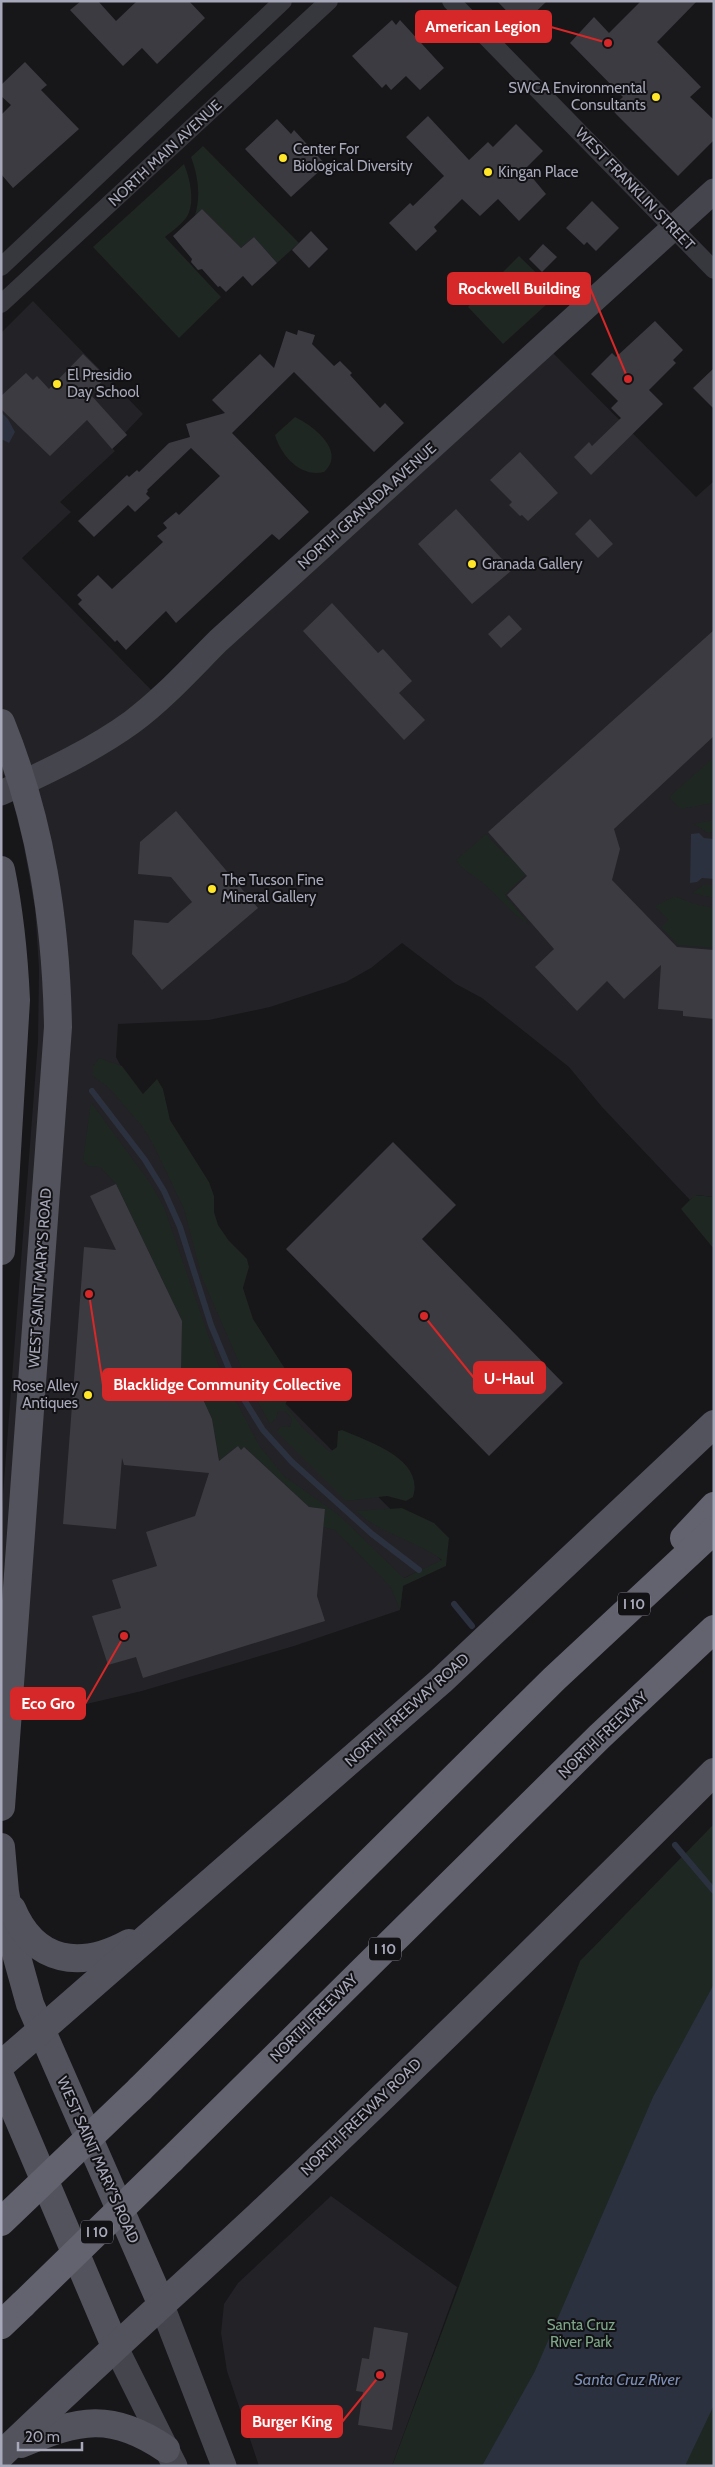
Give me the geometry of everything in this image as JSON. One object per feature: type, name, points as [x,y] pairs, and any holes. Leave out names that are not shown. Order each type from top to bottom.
[{"type":"highway","points":[[554,1679],[714,1506]]},
{"type":"highway","name":"I 10","points":[[1,2222],[140,2088],[554,1679],[714,1530]]},
{"type":"highway","name":"NORTH FREEWAY","points":[[1,2325],[171,2160],[599,1737],[714,1629]]},
{"type":"highway","points":[[599,1737],[714,1641]]},
{"type":"main road","name":"NORTH GRANADA AVENUE","points":[[12,788],[48,771],[108,738],[160,699],[218,642],[714,191]]},
{"type":"main road","name":"WEST SAINT MARY'S ROAD","points":[[1,724],[12,788],[44,868],[52,919],[58,1027],[2,1769],[1,1807]]},
{"type":"main road","points":[[1,870],[11,934],[16,1000],[1,1251]]},
{"type":"main road","name":"NORTH FREEWAY ROAD","points":[[1,2065],[160,1924],[441,1681],[714,1424]]},
{"type":"main road","name":"NORTH FREEWAY ROAD","points":[[4,2452],[161,2303],[268,2206],[591,1894],[714,1772]]},
{"type":"main road","name":"WEST SAINT MARY'S ROAD","points":[[1,1847],[5,1892],[22,1976],[41,2030],[161,2303],[224,2466]]},
{"type":"main road","points":[[5,1892],[16,1918],[33,1940],[49,1952],[68,1958],[90,1958],[106,1954],[160,1924]]},
{"type":"main road","points":[[1,2078],[115,2346],[171,2457]]},
{"type":"main road","points":[[4,2452],[61,2428],[93,2423],[119,2424],[145,2434],[171,2457]]},
{"type":"street","name":"NORTH MAIN AVENUE","points":[[1,267],[283,1]]},
{"type":"street","name":"NORTH MAIN AVENUE","points":[[1,304],[329,1]]},
{"type":"street","name":"WEST FRANKLIN STREET","points":[[451,1],[714,270]]},
{"type":"shaded area","points":[[33,301],[143,414],[125,433],[127,435],[112,448],[115,451],[60,502],[71,512],[22,558],[160,699],[545,345],[696,497],[714,481],[714,1197],[696,1195],[690,1200],[602,1107],[569,1067],[482,998],[456,984],[402,943],[371,968],[346,982],[270,1007],[209,1020],[118,1024],[116,1057],[191,1195],[270,1388],[442,1561],[404,1578],[400,1610],[294,1646],[142,1691],[1,1724],[1,1520],[38,1041],[39,969],[35,909],[23,842],[10,790],[1,769],[1,333]]},
{"type":"shaded area","points":[[331,2196],[457,2287],[392,2466],[259,2466],[227,2371],[221,2333],[224,2304],[238,2283]]},
{"type":"green space","points":[[203,146],[299,243],[277,263],[254,237],[241,248],[202,209],[195,215],[198,201],[198,186],[191,157]]},
{"type":"green space","points":[[184,164],[191,191],[191,206],[182,223],[165,237],[221,297],[179,338],[93,247]]},
{"type":"green space","points":[[519,256],[558,294],[503,344],[468,307]]},
{"type":"green space","points":[[295,417],[318,432],[329,447],[332,456],[330,464],[324,472],[307,472],[293,464],[278,443],[275,435]]},
{"type":"green space","points":[[714,757],[714,803],[680,809],[669,797]]},
{"type":"green space","points":[[714,820],[714,833],[706,832],[694,824]]},
{"type":"green space","points":[[486,834],[507,856],[511,852],[530,871],[505,895],[530,925],[517,916],[483,883],[461,867],[456,860]]},
{"type":"green space","points":[[703,885],[714,885],[714,898],[692,893]]},
{"type":"green space","points":[[675,896],[694,904],[714,908],[714,948],[678,945],[661,927],[668,920],[655,906]]},
{"type":"green space","points":[[99,1058],[122,1066],[143,1094],[157,1079],[163,1089],[170,1120],[209,1182],[214,1196],[214,1212],[218,1225],[229,1241],[247,1259],[249,1267],[243,1288],[253,1319],[289,1375],[293,1388],[285,1405],[303,1428],[330,1452],[337,1447],[338,1431],[342,1430],[379,1446],[392,1454],[403,1462],[411,1472],[415,1484],[413,1497],[406,1501],[387,1496],[346,1501],[276,1431],[282,1426],[290,1427],[292,1419],[285,1411],[278,1411],[276,1419],[270,1424],[252,1392],[202,1278],[184,1209],[152,1142],[141,1125],[109,1088],[93,1076],[93,1066]]},
{"type":"green space","points":[[91,1102],[151,1184],[164,1207],[221,1372],[259,1445],[284,1476],[340,1516],[404,1578],[442,1560],[421,1547],[376,1526],[356,1511],[402,1508],[434,1523],[449,1538],[446,1566],[403,1586],[400,1610],[390,1586],[335,1530],[323,1527],[325,1509],[309,1507],[244,1447],[241,1450],[238,1446],[220,1460],[212,1419],[191,1373],[181,1372],[182,1321],[116,1184],[100,1167],[88,1166],[83,1161]]},
{"type":"green space","points":[[695,1195],[714,1197],[714,1249],[681,1209]]},
{"type":"green space","name":"Santa Cruz River Park","points":[[714,1824],[714,2466],[392,2466],[580,1961]]},
{"type":"water","points":[[1,412],[8,419],[15,432],[9,443],[1,439]]},
{"type":"water","points":[[699,833],[704,838],[714,839],[714,879],[702,878],[697,882],[690,883],[691,834]]},
{"type":"water","name":"Santa Cruz River","points":[[714,1984],[714,2405],[685,2466],[482,2466],[535,2371],[653,2097]]},
{"type":"building","points":[[81,1],[98,1],[116,21],[137,1],[189,1],[205,18],[157,64],[142,48],[123,66],[70,10]]},
{"type":"building","points":[[497,1],[547,1],[521,26]]},
{"type":"building","points":[[641,1],[697,1],[657,42],[701,87],[690,97],[714,120],[714,140],[678,176],[611,108],[623,97],[570,43],[594,17],[609,33]]},
{"type":"building","points":[[392,20],[396,25],[400,20],[444,68],[420,90],[406,76],[391,90],[386,84],[382,88],[352,56]]},
{"type":"building","points":[[25,62],[47,85],[41,90],[79,129],[13,188],[1,174],[1,115],[11,105],[1,96],[1,85]]},
{"type":"building","name":"Kingan Place","points":[[428,116],[469,160],[488,142],[493,147],[516,124],[543,151],[525,169],[546,194],[519,221],[498,199],[480,216],[462,199],[434,227],[437,231],[416,251],[389,223],[410,203],[413,206],[444,176],[406,137]]},
{"type":"building","name":"Center For Biological Diversity","points":[[277,119],[291,134],[294,130],[326,165],[291,197],[245,149]]},
{"type":"building","points":[[592,201],[619,228],[596,251],[587,242],[584,245],[566,228]]},
{"type":"building","points":[[202,209],[241,248],[254,237],[277,263],[252,286],[243,276],[226,292],[220,286],[218,287],[202,269],[198,270],[191,262],[192,259],[173,236]]},
{"type":"building","points":[[311,231],[328,249],[309,268],[292,250]]},
{"type":"building","points":[[543,244],[557,257],[542,272],[529,259]]},
{"type":"building","points":[[655,321],[683,350],[673,360],[676,363],[649,390],[663,404],[591,475],[574,457],[589,442],[592,446],[621,418],[611,408],[618,401],[591,374],[612,353],[616,357]]},
{"type":"building","points":[[298,330],[315,335],[312,344],[334,366],[340,361],[380,408],[385,403],[404,423],[374,452],[294,372],[232,433],[309,512],[279,540],[272,534],[176,623],[166,611],[126,650],[117,640],[115,642],[78,604],[82,600],[77,595],[98,575],[112,589],[163,542],[157,536],[167,528],[163,523],[176,512],[179,515],[220,476],[191,448],[147,490],[146,494],[150,498],[135,512],[128,505],[94,537],[78,521],[127,475],[129,477],[137,470],[139,472],[169,443],[190,437],[186,424],[225,413],[212,400],[260,354],[274,368],[286,331],[297,335]]},
{"type":"building","points":[[83,354],[106,377],[90,394],[127,435],[112,449],[87,420],[50,456],[1,409],[1,396],[26,373],[33,380],[37,376],[49,389]]},
{"type":"building","points":[[714,368],[714,409],[693,388]]},
{"type":"building","points":[[520,452],[558,493],[528,521],[509,505],[512,502],[490,480]]},
{"type":"building","points":[[456,509],[512,570],[472,604],[418,544]]},
{"type":"building","points":[[590,519],[613,544],[598,558],[575,534]]},
{"type":"building","points":[[332,603],[378,653],[383,649],[412,681],[399,693],[425,720],[404,740],[303,631]]},
{"type":"building","points":[[509,615],[522,629],[501,648],[488,634]]},
{"type":"building","points":[[714,630],[714,736],[614,829],[620,849],[612,880],[677,947],[714,950],[714,1019],[683,1016],[683,1011],[658,1009],[661,965],[624,999],[607,981],[577,1011],[535,967],[554,949],[507,895],[527,876],[488,832]]},
{"type":"building","name":"The Tucson Fine Mineral Gallery","points":[[176,811],[258,908],[162,990],[132,954],[134,920],[168,923],[192,902],[171,877],[138,874],[140,842]]},
{"type":"building","points":[[393,1142],[456,1205],[422,1239],[563,1383],[489,1456],[286,1249]]},
{"type":"building","points":[[116,1184],[182,1321],[181,1372],[191,1373],[212,1419],[219,1461],[238,1446],[241,1450],[244,1447],[309,1507],[325,1509],[317,1596],[325,1621],[143,1678],[136,1657],[108,1665],[92,1616],[121,1608],[112,1580],[157,1566],[146,1532],[195,1516],[209,1473],[124,1465],[122,1458],[116,1529],[63,1524],[84,1247],[116,1250],[90,1196]]},
{"type":"building","points":[[374,2327],[408,2333],[392,2430],[358,2425],[363,2392],[356,2391],[362,2358],[369,2359]]},
{"type":"waterway","points":[[92,1091],[145,1160],[164,1191],[180,1227],[211,1325],[237,1388],[263,1430],[292,1462],[372,1534],[419,1570]]},
{"type":"waterway","points":[[454,1604],[472,1626]]},
{"type":"waterway","points":[[675,1845],[714,1891]]},
{"type":"place","name":"American Legion","points":[[608,43]]},
{"type":"place","name":"SWCA Environmental Consultants","points":[[656,97]]},
{"type":"place","name":"Center For Biological Diversity","points":[[283,158]]},
{"type":"place","name":"Kingan Place","points":[[488,172]]},
{"type":"place","name":"Rockwell Building","points":[[628,379]]},
{"type":"place","name":"El Presidio Day School","points":[[57,384]]},
{"type":"place","name":"Granada Gallery","points":[[472,564]]},
{"type":"place","name":"The Tucson Fine Mineral Gallery","points":[[212,889]]},
{"type":"place","name":"Blacklidge Community Collective","points":[[89,1294]]},
{"type":"place","name":"U-Haul","points":[[424,1316]]},
{"type":"place","name":"Rose Alley Antiques","points":[[88,1395]]},
{"type":"place","name":"Eco Gro","points":[[124,1636]]},
{"type":"place","name":"Burger King","points":[[380,2375]]}]
